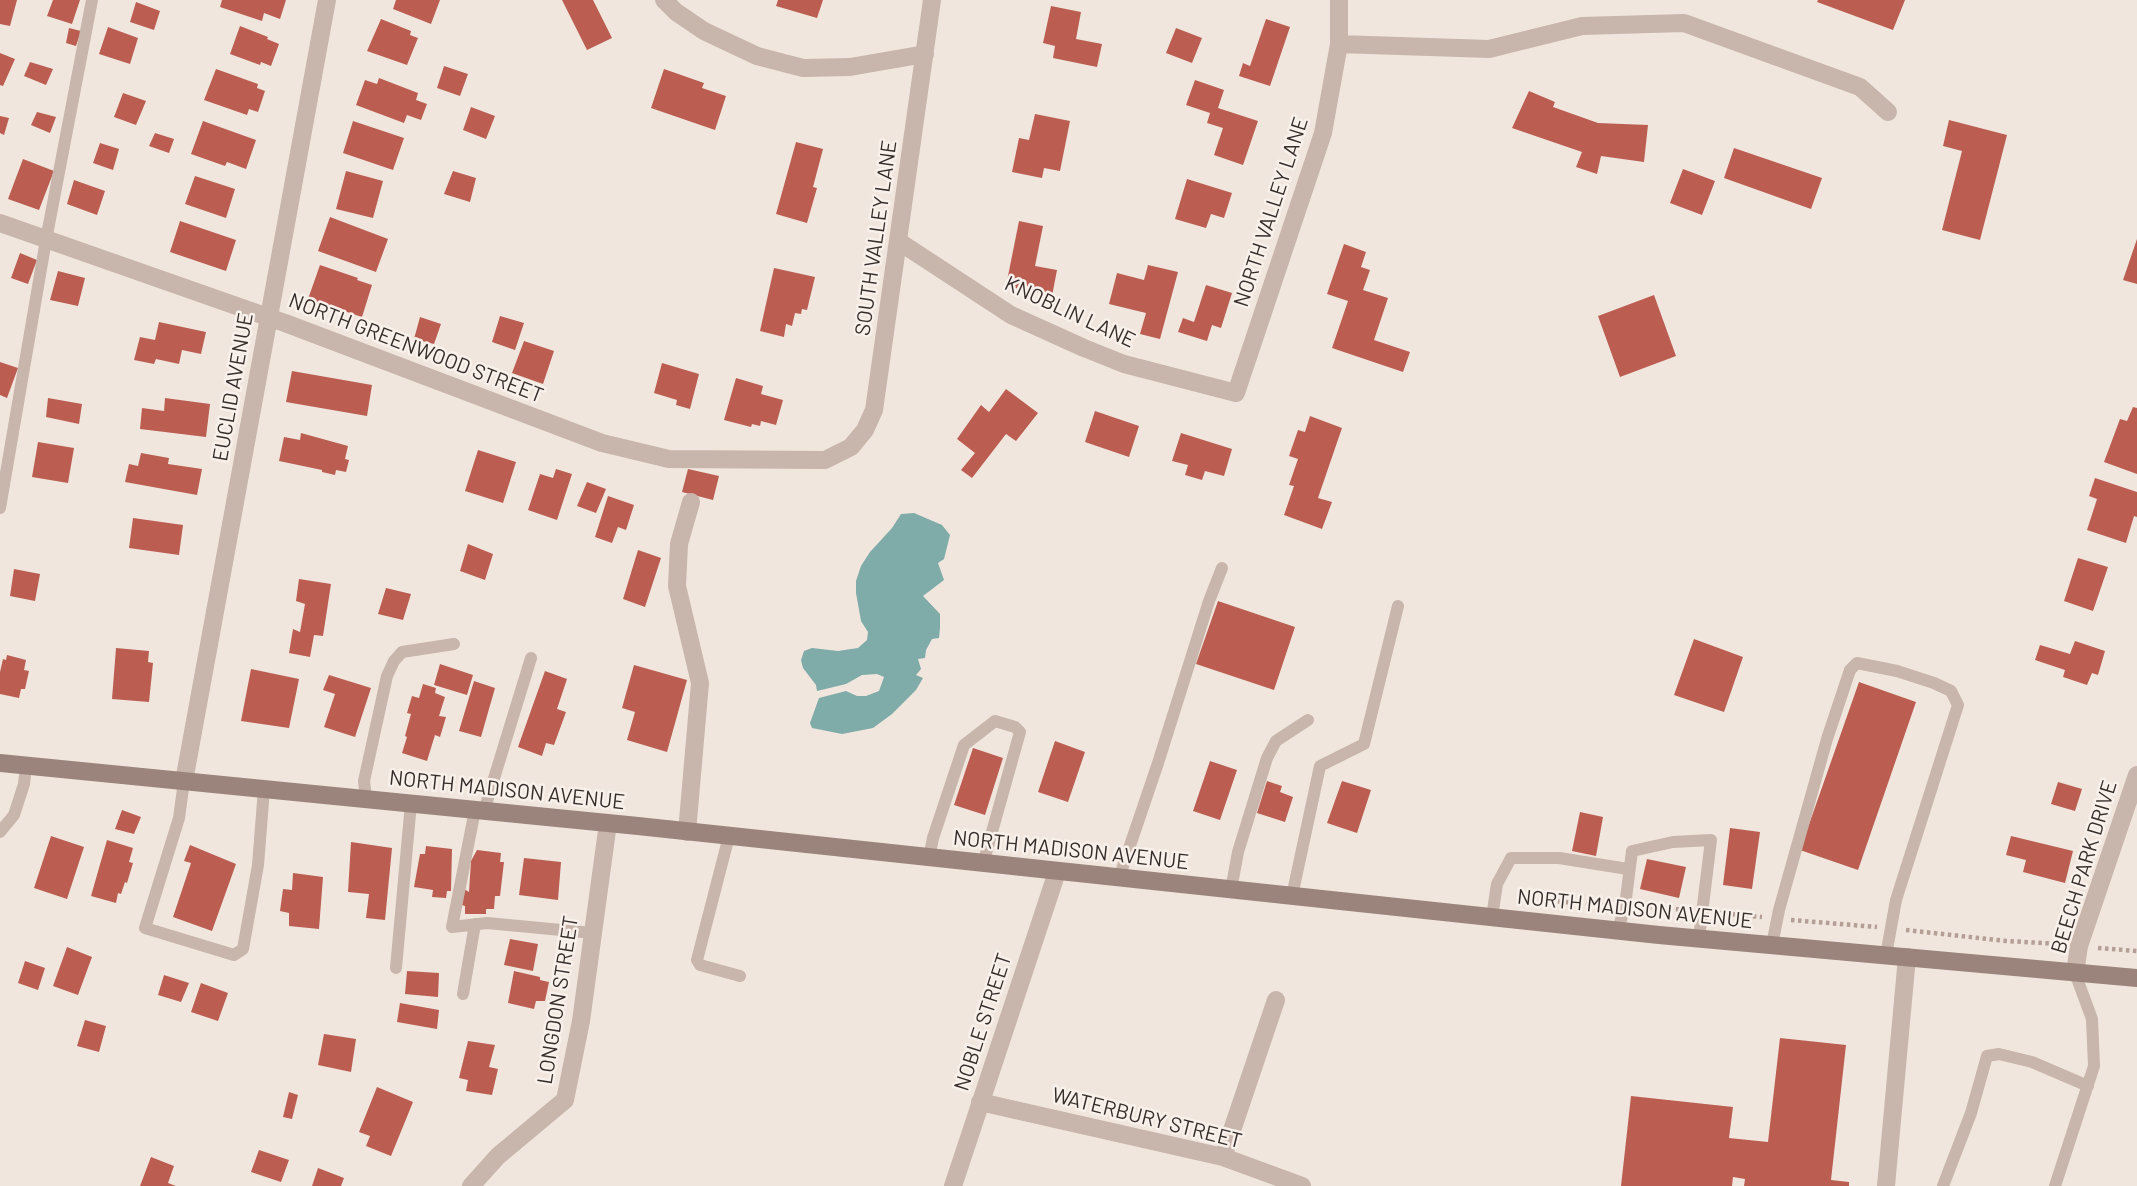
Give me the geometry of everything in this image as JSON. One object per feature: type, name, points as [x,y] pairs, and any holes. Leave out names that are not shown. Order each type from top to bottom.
[{"type":"main road","name":"NORTH MADISON AVENUE","points":[[0,763],[608,823],[1618,930],[2137,978]]},
{"type":"street","name":"EUCLID AVENUE","points":[[184,781],[327,0]]},
{"type":"street","points":[[664,0],[704,32],[757,56],[803,68],[850,67],[925,54]]},
{"type":"street","name":"SOUTH VALLEY LANE","points":[[825,460],[851,447],[865,430],[874,410],[932,0]]},
{"type":"street","name":"NORTH VALLEY LANE","points":[[1236,393],[1323,133],[1339,44],[1339,0]]},
{"type":"street","points":[[1339,44],[1489,49],[1582,26],[1684,23],[1860,87],[1888,111]]},
{"type":"street","name":"NORTH GREENWOOD STREET","points":[[0,223],[269,317],[602,443],[668,459],[825,460]]},
{"type":"street","name":"KNOBLIN LANE","points":[[898,241],[1011,315],[1084,348],[1124,364],[1236,393]]},
{"type":"street","points":[[687,832],[700,683],[677,586],[679,544],[691,502]]},
{"type":"street","name":"BEECH PARK DRIVE","points":[[2076,973],[2079,946],[2137,775]]},
{"type":"street","name":"LONGDON STREET","points":[[471,1186],[498,1156],[565,1100],[582,1021],[608,823]]},
{"type":"street","name":"NOBLE STREET","points":[[953,1186],[1057,872]]},
{"type":"street","points":[[1886,1186],[1907,957]]},
{"type":"street","points":[[1223,1157],[1276,1000]]},
{"type":"street","name":"WATERBURY STREET","points":[[980,1102],[1223,1157],[1302,1186]]},
{"type":"lane","points":[[0,508],[46,240],[92,0]]},
{"type":"lane","points":[[1119,878],[1222,568]]},
{"type":"lane","points":[[1292,896],[1320,766],[1364,744],[1398,606]]},
{"type":"lane","points":[[366,799],[364,781],[387,676],[394,661],[402,652],[454,644]]},
{"type":"lane","points":[[531,658],[488,793],[480,810],[452,927],[475,924],[530,925],[593,933]]},
{"type":"lane","points":[[1772,945],[1827,739],[1850,670],[1857,663],[1898,671],[1934,683],[1951,691],[1958,705],[1896,900],[1886,955]]},
{"type":"lane","points":[[1231,890],[1238,852],[1267,758],[1276,741],[1308,720]]},
{"type":"lane","points":[[929,858],[964,745],[995,721],[1015,727],[1020,732],[983,864]]},
{"type":"lane","points":[[0,831],[14,815],[24,784],[26,766]]},
{"type":"lane","points":[[184,781],[179,818],[145,928],[234,955],[243,949],[258,865],[264,789]]},
{"type":"lane","points":[[396,968],[411,803]]},
{"type":"lane","points":[[729,836],[697,960],[700,965],[740,976]]},
{"type":"lane","points":[[1618,930],[1625,906],[1632,851],[1674,842],[1711,839],[1699,938]]},
{"type":"lane","points":[[1492,917],[1497,884],[1511,858],[1559,858],[1628,869]]},
{"type":"lane","points":[[463,994],[475,924]]},
{"type":"lane","points":[[2055,1186],[2094,1066],[2092,1019],[2076,973]]},
{"type":"lane","points":[[1943,1186],[1970,1113],[1987,1055],[1999,1054],[2032,1062],[2088,1086]]},
{"type":"path","points":[[1952,935],[2064,945]]},
{"type":"path","points":[[2096,948],[2137,951]]},
{"type":"water","points":[[914,513],[942,525],[950,535],[944,559],[938,563],[944,580],[923,596],[940,614],[940,628],[939,638],[932,639],[925,658],[918,659],[921,669],[916,675],[923,678],[916,690],[892,714],[873,728],[842,734],[812,728],[810,723],[819,698],[846,691],[857,696],[866,696],[879,691],[884,677],[877,674],[862,675],[846,684],[817,691],[801,660],[804,651],[812,648],[838,651],[858,648],[867,640],[868,632],[861,621],[856,593],[856,581],[861,566],[901,514]]},
{"type":"building","points":[[0,0],[17,0],[10,26],[0,24]]},
{"type":"building","points":[[53,0],[80,0],[72,24],[47,16]]},
{"type":"building","points":[[222,0],[286,0],[280,19],[264,13],[262,21],[220,7]]},
{"type":"building","points":[[396,0],[440,0],[431,24],[393,9]]},
{"type":"building","points":[[562,0],[593,0],[612,38],[587,50]]},
{"type":"building","points":[[778,0],[823,0],[817,18],[776,6]]},
{"type":"building","points":[[1905,0],[1893,30],[1817,2]]},
{"type":"building","points":[[136,2],[160,11],[154,30],[130,22]]},
{"type":"building","points":[[1051,6],[1081,12],[1076,39],[1102,44],[1097,67],[1053,58],[1055,46],[1043,43]]},
{"type":"building","points":[[381,19],[411,31],[410,35],[418,38],[407,65],[367,51]]},
{"type":"building","points":[[1266,19],[1290,27],[1270,86],[1239,76],[1243,63],[1250,66]]},
{"type":"building","points":[[240,26],[279,44],[271,66],[261,62],[260,65],[230,54]]},
{"type":"building","points":[[108,27],[138,38],[130,64],[99,54]]},
{"type":"building","points":[[69,28],[81,31],[76,46],[66,43]]},
{"type":"building","points":[[1176,28],[1202,38],[1192,63],[1166,53]]},
{"type":"building","points":[[0,53],[15,59],[3,86],[0,85]]},
{"type":"building","points":[[30,62],[53,69],[46,85],[24,76]]},
{"type":"building","points":[[444,66],[468,74],[460,96],[437,88]]},
{"type":"building","points":[[216,69],[258,84],[257,88],[265,91],[258,112],[249,109],[247,115],[204,100]]},
{"type":"building","points":[[664,69],[704,83],[702,88],[726,96],[715,130],[651,108]]},
{"type":"building","points":[[379,78],[418,93],[416,100],[427,104],[421,120],[407,115],[404,123],[356,105],[365,80],[377,84]]},
{"type":"building","points":[[1195,80],[1224,90],[1218,108],[1258,121],[1243,165],[1214,155],[1223,128],[1207,123],[1210,113],[1186,105]]},
{"type":"building","points":[[1529,91],[1555,102],[1553,107],[1598,123],[1648,125],[1644,162],[1601,156],[1597,174],[1576,167],[1582,152],[1512,128]]},
{"type":"building","points":[[123,93],[146,101],[136,125],[114,117]]},
{"type":"building","points":[[471,107],[495,116],[486,139],[463,130]]},
{"type":"building","points":[[37,112],[56,117],[50,133],[31,125]]},
{"type":"building","points":[[1035,114],[1070,121],[1060,171],[1044,168],[1042,178],[1012,172],[1019,138],[1029,140]]},
{"type":"building","points":[[0,116],[9,118],[4,135],[0,133]]},
{"type":"building","points":[[1949,120],[2007,135],[1980,240],[1942,230],[1962,151],[1943,146]]},
{"type":"building","points":[[203,121],[256,140],[246,169],[227,162],[225,166],[191,154]]},
{"type":"building","points":[[353,121],[404,138],[393,170],[343,153]]},
{"type":"building","points":[[155,133],[174,139],[169,153],[149,146]]},
{"type":"building","points":[[796,142],[823,149],[813,187],[817,188],[807,223],[776,214]]},
{"type":"building","points":[[100,143],[119,149],[113,170],[93,163]]},
{"type":"building","points":[[1734,148],[1822,178],[1811,209],[1724,178]]},
{"type":"building","points":[[23,159],[54,171],[39,210],[8,199]]},
{"type":"building","points":[[1683,169],[1715,181],[1702,215],[1670,203]]},
{"type":"building","points":[[346,171],[383,181],[373,218],[336,209]]},
{"type":"building","points":[[453,171],[476,178],[470,202],[444,194]]},
{"type":"building","points":[[195,176],[235,189],[226,218],[185,204]]},
{"type":"building","points":[[1187,179],[1232,193],[1224,218],[1211,214],[1206,228],[1175,219]]},
{"type":"building","points":[[74,180],[105,191],[97,215],[67,204]]},
{"type":"building","points":[[330,217],[388,239],[376,272],[318,251]]},
{"type":"building","points":[[180,221],[236,240],[226,271],[170,252]]},
{"type":"building","points":[[1019,221],[1043,226],[1035,266],[1057,270],[1052,296],[1006,286]]},
{"type":"building","points":[[2137,239],[2137,284],[2123,280]]},
{"type":"building","points":[[1344,244],[1366,252],[1361,267],[1370,270],[1363,290],[1388,298],[1374,340],[1410,352],[1403,372],[1332,348],[1348,301],[1327,294]]},
{"type":"building","points":[[20,253],[37,260],[28,284],[11,278]]},
{"type":"building","points":[[320,265],[372,285],[362,317],[308,299]]},
{"type":"building","points":[[1148,265],[1178,272],[1160,339],[1140,334],[1146,313],[1109,304],[1117,273],[1144,280]]},
{"type":"building","points":[[774,268],[815,277],[807,310],[802,309],[801,314],[795,313],[792,326],[786,324],[784,337],[760,331]]},
{"type":"building","points":[[58,271],[85,278],[78,306],[50,300]]},
{"type":"building","points":[[1206,285],[1232,293],[1221,328],[1212,325],[1207,341],[1178,332],[1183,318],[1194,322]]},
{"type":"building","points":[[1654,295],[1676,356],[1620,377],[1598,316]]},
{"type":"building","points":[[500,316],[524,323],[515,350],[492,342]]},
{"type":"building","points":[[420,317],[441,324],[434,344],[414,339]]},
{"type":"building","points":[[159,322],[206,332],[201,354],[182,350],[179,364],[156,359],[154,364],[134,360],[140,337],[155,340]]},
{"type":"building","points":[[524,341],[554,351],[543,384],[512,373]]},
{"type":"building","points":[[0,362],[18,368],[7,398],[0,395]]},
{"type":"building","points":[[662,363],[699,374],[690,409],[676,405],[677,400],[654,393]]},
{"type":"building","points":[[292,371],[372,385],[367,416],[286,402]]},
{"type":"building","points":[[736,378],[763,386],[761,394],[783,400],[776,425],[761,421],[760,426],[752,424],[751,427],[724,420]]},
{"type":"building","points":[[1006,389],[1038,413],[1016,441],[1006,434],[972,478],[961,470],[975,453],[957,439],[981,405],[989,412]]},
{"type":"building","points":[[48,398],[82,404],[79,424],[46,417]]},
{"type":"building","points":[[165,398],[210,404],[206,437],[140,429],[142,408],[164,411]]},
{"type":"building","points":[[2133,407],[2137,408],[2137,474],[2104,462],[2120,419],[2127,421]]},
{"type":"building","points":[[1095,411],[1139,426],[1129,457],[1085,442]]},
{"type":"building","points":[[1310,416],[1342,428],[1318,498],[1332,502],[1322,529],[1284,515],[1294,486],[1289,485],[1298,459],[1289,456],[1298,430],[1305,432]]},
{"type":"building","points":[[301,433],[348,446],[346,472],[336,470],[335,475],[279,461],[284,437],[300,440]]},
{"type":"building","points":[[1181,433],[1232,449],[1224,476],[1205,471],[1202,480],[1185,475],[1188,465],[1172,461]]},
{"type":"building","points":[[38,442],[74,448],[68,483],[32,477]]},
{"type":"building","points":[[478,450],[516,462],[503,503],[465,491]]},
{"type":"building","points":[[141,453],[169,458],[168,464],[202,469],[197,495],[125,482],[129,464],[138,466]]},
{"type":"building","points":[[556,469],[572,474],[557,520],[528,510],[540,474],[553,478]]},
{"type":"building","points":[[688,469],[719,476],[713,500],[682,492]]},
{"type":"building","points":[[2095,478],[2137,492],[2137,517],[2134,516],[2126,543],[2087,530],[2097,499],[2089,496]]},
{"type":"building","points":[[587,482],[606,489],[596,513],[577,506]]},
{"type":"building","points":[[608,496],[634,505],[626,530],[618,527],[612,543],[595,537]]},
{"type":"building","points":[[133,518],[183,525],[179,555],[129,548]]},
{"type":"building","points":[[468,544],[493,554],[485,580],[460,571]]},
{"type":"building","points":[[638,550],[661,558],[645,607],[623,599]]},
{"type":"building","points":[[2078,558],[2108,567],[2093,611],[2064,601]]},
{"type":"building","points":[[14,569],[40,574],[35,601],[10,596]]},
{"type":"building","points":[[299,579],[331,584],[323,636],[314,635],[310,657],[289,653],[293,629],[300,632],[305,604],[296,601]]},
{"type":"building","points":[[386,588],[411,594],[403,620],[378,614]]},
{"type":"building","points":[[1218,601],[1295,627],[1274,690],[1196,664]]},
{"type":"building","points":[[1694,639],[1743,657],[1724,712],[1674,695]]},
{"type":"building","points":[[2075,641],[2105,651],[2098,675],[2092,673],[2087,685],[2063,677],[2065,670],[2035,660],[2040,645],[2070,654]]},
{"type":"building","points":[[116,648],[149,651],[148,662],[153,663],[149,702],[112,699]]},
{"type":"building","points":[[7,655],[26,660],[24,670],[29,671],[25,689],[21,689],[19,698],[0,694],[0,672],[3,659],[6,660]]},
{"type":"building","points":[[440,664],[473,675],[467,695],[434,685]]},
{"type":"building","points":[[634,665],[687,680],[667,752],[627,740],[635,712],[622,708]]},
{"type":"building","points":[[251,669],[299,679],[289,728],[241,721]]},
{"type":"building","points":[[545,671],[567,679],[557,709],[566,712],[554,745],[546,743],[542,756],[518,747]]},
{"type":"building","points":[[329,675],[371,688],[355,737],[324,727],[335,694],[323,690]]},
{"type":"building","points":[[474,681],[495,688],[481,737],[459,731]]},
{"type":"building","points":[[1859,682],[1916,702],[1858,870],[1800,850]]},
{"type":"building","points":[[423,684],[436,688],[435,693],[445,697],[439,716],[446,717],[440,737],[435,735],[427,761],[402,753],[407,737],[405,736],[411,714],[407,713],[412,696],[419,698]]},
{"type":"building","points":[[1055,741],[1085,752],[1068,802],[1038,792]]},
{"type":"building","points":[[973,748],[1003,758],[985,815],[954,805]]},
{"type":"building","points":[[1210,761],[1237,770],[1220,820],[1193,811]]},
{"type":"building","points":[[1267,781],[1282,786],[1280,792],[1293,797],[1285,822],[1257,813]]},
{"type":"building","points":[[1342,781],[1371,790],[1357,833],[1327,823]]},
{"type":"building","points":[[2058,782],[2082,789],[2075,811],[2051,804]]},
{"type":"building","points":[[122,810],[141,817],[134,834],[115,829]]},
{"type":"building","points":[[1580,812],[1603,817],[1596,856],[1572,851]]},
{"type":"building","points":[[1730,828],[1760,832],[1752,889],[1723,885]]},
{"type":"building","points":[[51,836],[84,847],[67,899],[34,888]]},
{"type":"building","points":[[2011,836],[2073,851],[2065,883],[2023,872],[2026,860],[2006,855]]},
{"type":"building","points":[[107,840],[133,848],[129,862],[133,863],[127,883],[125,882],[121,894],[118,893],[116,903],[91,896]]},
{"type":"building","points":[[351,842],[392,848],[385,920],[366,918],[369,894],[348,892]]},
{"type":"building","points":[[190,845],[236,864],[212,931],[173,917],[191,863],[184,861]]},
{"type":"building","points":[[426,846],[452,849],[451,891],[447,891],[446,898],[432,897],[433,890],[414,887],[420,854],[425,854]]},
{"type":"building","points":[[477,850],[501,853],[500,862],[504,862],[500,896],[495,896],[494,909],[486,909],[486,914],[465,914],[465,906],[462,905],[464,889],[469,892],[471,861]]},
{"type":"building","points":[[524,858],[561,862],[558,900],[519,895]]},
{"type":"building","points":[[1647,859],[1686,867],[1679,898],[1640,889]]},
{"type":"building","points":[[293,873],[323,877],[319,929],[289,926],[289,913],[280,911],[283,889],[292,890]]},
{"type":"building","points":[[510,939],[538,944],[533,971],[504,965]]},
{"type":"building","points":[[67,947],[92,957],[78,995],[53,986]]},
{"type":"building","points":[[25,961],[45,968],[38,990],[18,983]]},
{"type":"building","points":[[407,971],[439,973],[438,997],[405,994]]},
{"type":"building","points":[[514,971],[549,982],[545,1001],[536,1001],[534,1009],[508,1003]]},
{"type":"building","points":[[164,975],[189,983],[181,1002],[158,995]]},
{"type":"building","points":[[201,983],[228,993],[218,1021],[191,1012]]},
{"type":"building","points":[[400,1003],[439,1010],[437,1029],[397,1022]]},
{"type":"building","points":[[85,1020],[106,1026],[99,1052],[77,1046]]},
{"type":"building","points":[[324,1034],[356,1039],[351,1072],[318,1065]]},
{"type":"building","points":[[1780,1038],[1846,1045],[1831,1180],[1849,1182],[1849,1186],[1744,1186],[1745,1179],[1733,1177],[1732,1186],[1621,1186],[1631,1096],[1733,1107],[1729,1138],[1768,1142]]},
{"type":"building","points":[[468,1041],[495,1045],[489,1067],[498,1069],[492,1095],[466,1091],[468,1080],[459,1078]]},
{"type":"building","points":[[377,1087],[413,1102],[391,1156],[366,1146],[370,1136],[359,1132]]},
{"type":"building","points":[[289,1092],[298,1095],[292,1119],[283,1117]]},
{"type":"building","points":[[259,1150],[289,1160],[281,1182],[251,1172]]},
{"type":"building","points":[[151,1157],[174,1166],[168,1183],[176,1186],[140,1186]]},
{"type":"building","points":[[318,1168],[344,1178],[341,1186],[312,1186]]}]
